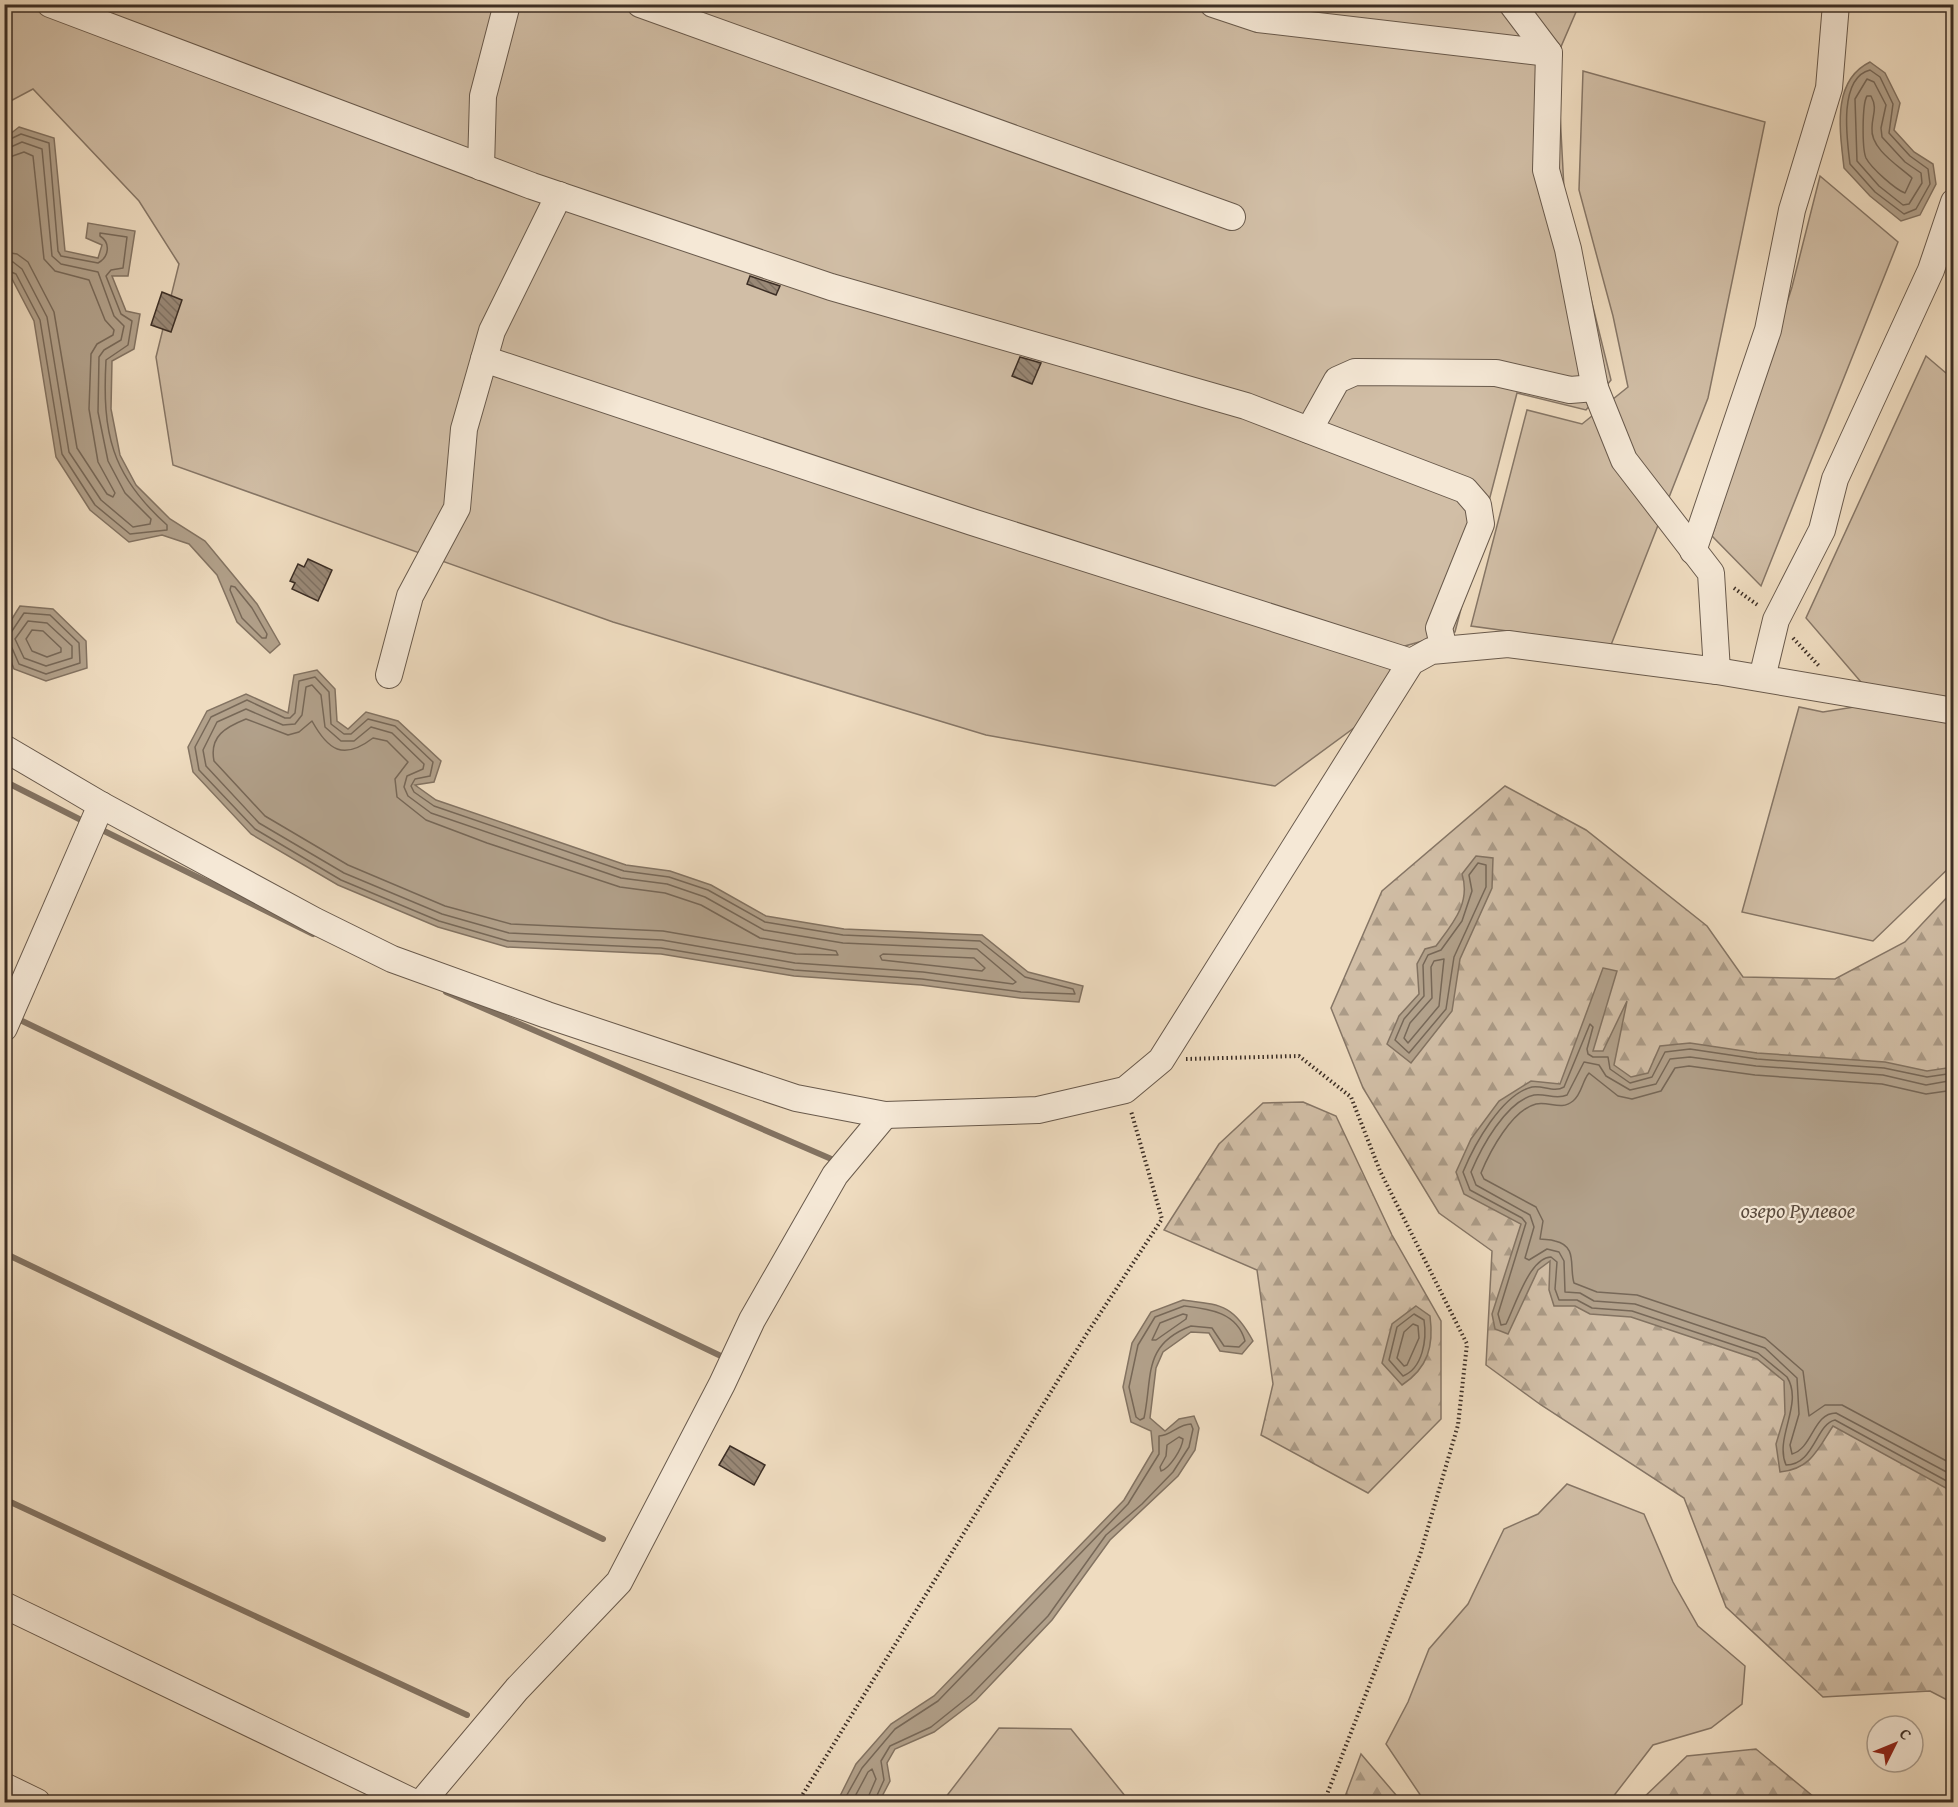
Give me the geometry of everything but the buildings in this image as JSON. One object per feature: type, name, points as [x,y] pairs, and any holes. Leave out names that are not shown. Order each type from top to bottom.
[{"type":"street","points":[[50,4],[558,195],[831,287],[1246,406],[1465,490],[1478,505],[1481,524],[1439,628],[1444,649]]},
{"type":"street","points":[[481,167],[483,96],[507,4]]},
{"type":"street","points":[[640,4],[1232,217]]},
{"type":"street","points":[[1213,4],[1258,20],[1549,53]]},
{"type":"street","points":[[1512,4],[1549,53],[1546,170],[1568,249],[1595,388],[1624,460],[1711,573],[1717,671]]},
{"type":"street","points":[[1693,550],[1768,330],[1792,210],[1829,88],[1836,4]]},
{"type":"street","points":[[388,675],[410,597],[457,508],[464,429],[492,331],[558,195]]},
{"type":"street","points":[[1762,678],[1776,620],[1822,530],[1835,479],[1931,270],[1953,202]]},
{"type":"street","points":[[484,360],[961,519],[1411,662]]},
{"type":"street","points":[[1309,430],[1337,380],[1354,372],[1496,372],[1569,390],[1595,388]]},
{"type":"street","points":[[4,748],[101,805],[315,921],[392,959],[547,1016],[656,1050],[796,1098],[885,1115],[1038,1110],[1125,1090],[1161,1060],[1411,662],[1431,651],[1508,644],[1717,671],[1953,711]]},
{"type":"street","points":[[4,1028],[101,805]]},
{"type":"street","points":[[422,1803],[517,1689],[619,1582],[685,1457],[752,1320],[835,1175],[885,1115]]},
{"type":"street","points":[[4,1605],[413,1803]]},
{"type":"street","points":[[4,1786],[37,1803]]},
{"type":"path","points":[[1161,1060],[1299,1056],[1352,1097],[1380,1171],[1467,1344],[1458,1425],[1420,1555],[1324,1803]]},
{"type":"path","points":[[798,1803],[1086,1335],[1162,1219],[1125,1090]]},
{"type":"green space","points":[[5,5],[1579,5],[1557,56],[1564,189],[1611,380],[1586,410],[1517,393],[1455,632],[1405,646],[1362,722],[1275,786],[986,735],[613,622],[173,465],[156,357],[179,264],[139,201],[33,89],[5,104]]},
{"type":"green space","points":[[1583,71],[1765,122],[1708,398],[1611,645],[1471,626],[1527,410],[1582,424],[1628,387],[1613,316],[1579,190]]},
{"type":"green space","points":[[1820,176],[1898,242],[1761,586],[1712,536],[1792,287]]},
{"type":"green space","points":[[1926,356],[1953,379],[1953,864],[1873,941],[1742,912],[1799,707],[1823,712],[1879,703],[1806,618]]},
{"type":"green space","points":[[1505,786],[1586,830],[1707,926],[1743,977],[1835,979],[1905,942],[1953,891],[1953,1703],[1930,1691],[1823,1697],[1726,1607],[1684,1498],[1541,1405],[1486,1365],[1492,1251],[1439,1213],[1363,1088],[1331,1008],[1382,891]]},
{"type":"green space","points":[[1303,1102],[1336,1116],[1392,1235],[1441,1321],[1441,1419],[1368,1493],[1261,1435],[1273,1384],[1257,1270],[1164,1230],[1219,1144],[1263,1103]]},
{"type":"green space","points":[[1567,1484],[1644,1514],[1673,1582],[1698,1626],[1745,1666],[1742,1704],[1711,1728],[1653,1745],[1609,1802],[1425,1802],[1386,1744],[1408,1702],[1429,1649],[1468,1604],[1504,1529],[1538,1514]]},
{"type":"green space","points":[[999,1728],[1071,1729],[1130,1802],[942,1802]]},
{"type":"green space","points":[[1756,1749],[1820,1802],[1639,1802],[1687,1756]]},
{"type":"green space","points":[[1361,1754],[1402,1802],[1343,1802]]},
{"type":"water","points":[[1870,62],[1885,73],[1900,103],[1894,130],[1914,152],[1933,164],[1936,184],[1920,215],[1901,221],[1870,196],[1844,168],[1840,123],[1844,94],[1849,81],[1858,70]]},
{"type":"water","points":[[19,127],[54,138],[65,251],[98,258],[102,245],[86,238],[88,223],[135,231],[128,276],[112,276],[126,311],[140,314],[134,349],[112,361],[111,409],[120,455],[136,485],[170,519],[205,541],[257,604],[280,644],[270,653],[237,622],[217,575],[189,544],[162,535],[129,542],[90,510],[56,457],[34,321],[11,277],[5,273],[5,138]]},
{"type":"water","points":[[20,606],[53,609],[86,641],[87,668],[46,681],[14,669],[5,636]]},
{"type":"water","points":[[317,670],[335,689],[337,721],[348,729],[366,712],[398,721],[441,761],[434,782],[415,785],[436,800],[626,865],[670,871],[711,885],[766,916],[844,929],[982,935],[1028,972],[1083,986],[1079,1002],[1020,998],[921,985],[794,976],[661,954],[507,947],[438,927],[338,885],[251,834],[193,772],[188,747],[207,711],[246,694],[288,713],[294,675]]},
{"type":"water","points":[[1476,856],[1493,858],[1492,888],[1460,959],[1452,1011],[1411,1063],[1387,1044],[1399,1016],[1419,994],[1417,964],[1425,949],[1436,946],[1459,912],[1464,894],[1462,874]]},
{"type":"water","name":"озеро Рулевое","points":[[1603,968],[1617,971],[1593,1051],[1603,1051],[1627,1001],[1614,1065],[1631,1077],[1648,1073],[1660,1046],[1690,1043],[1757,1053],[1885,1062],[1927,1071],[1953,1067],[1953,1492],[1833,1426],[1818,1450],[1806,1462],[1799,1467],[1780,1472],[1776,1444],[1785,1414],[1784,1381],[1757,1359],[1631,1317],[1590,1314],[1575,1306],[1554,1306],[1549,1290],[1550,1261],[1538,1270],[1508,1334],[1495,1329],[1492,1314],[1521,1224],[1464,1194],[1456,1172],[1471,1139],[1499,1101],[1531,1081],[1560,1084]]},
{"type":"water","points":[[1183,1300],[1225,1308],[1239,1320],[1253,1341],[1242,1354],[1220,1351],[1209,1333],[1191,1332],[1163,1352],[1156,1368],[1150,1418],[1165,1431],[1179,1419],[1194,1416],[1199,1428],[1195,1450],[1178,1476],[1110,1540],[1052,1620],[976,1700],[934,1732],[895,1749],[887,1763],[890,1781],[879,1802],[837,1802],[856,1764],[891,1724],[934,1696],[1124,1500],[1153,1451],[1151,1431],[1131,1422],[1123,1387],[1132,1343],[1151,1312]]},
{"type":"water","points":[[1416,1306],[1430,1316],[1430,1347],[1418,1371],[1402,1385],[1382,1363],[1392,1324]]},
{"type":"waterway","points":[[4,781],[87,823]]},
{"type":"waterway","points":[[96,827],[313,934]]},
{"type":"waterway","points":[[446,992],[836,1161]]},
{"type":"waterway","points":[[16,1018],[723,1357]]},
{"type":"waterway","points":[[4,1253],[603,1539]]},
{"type":"waterway","points":[[4,1499],[467,1715]]}]
